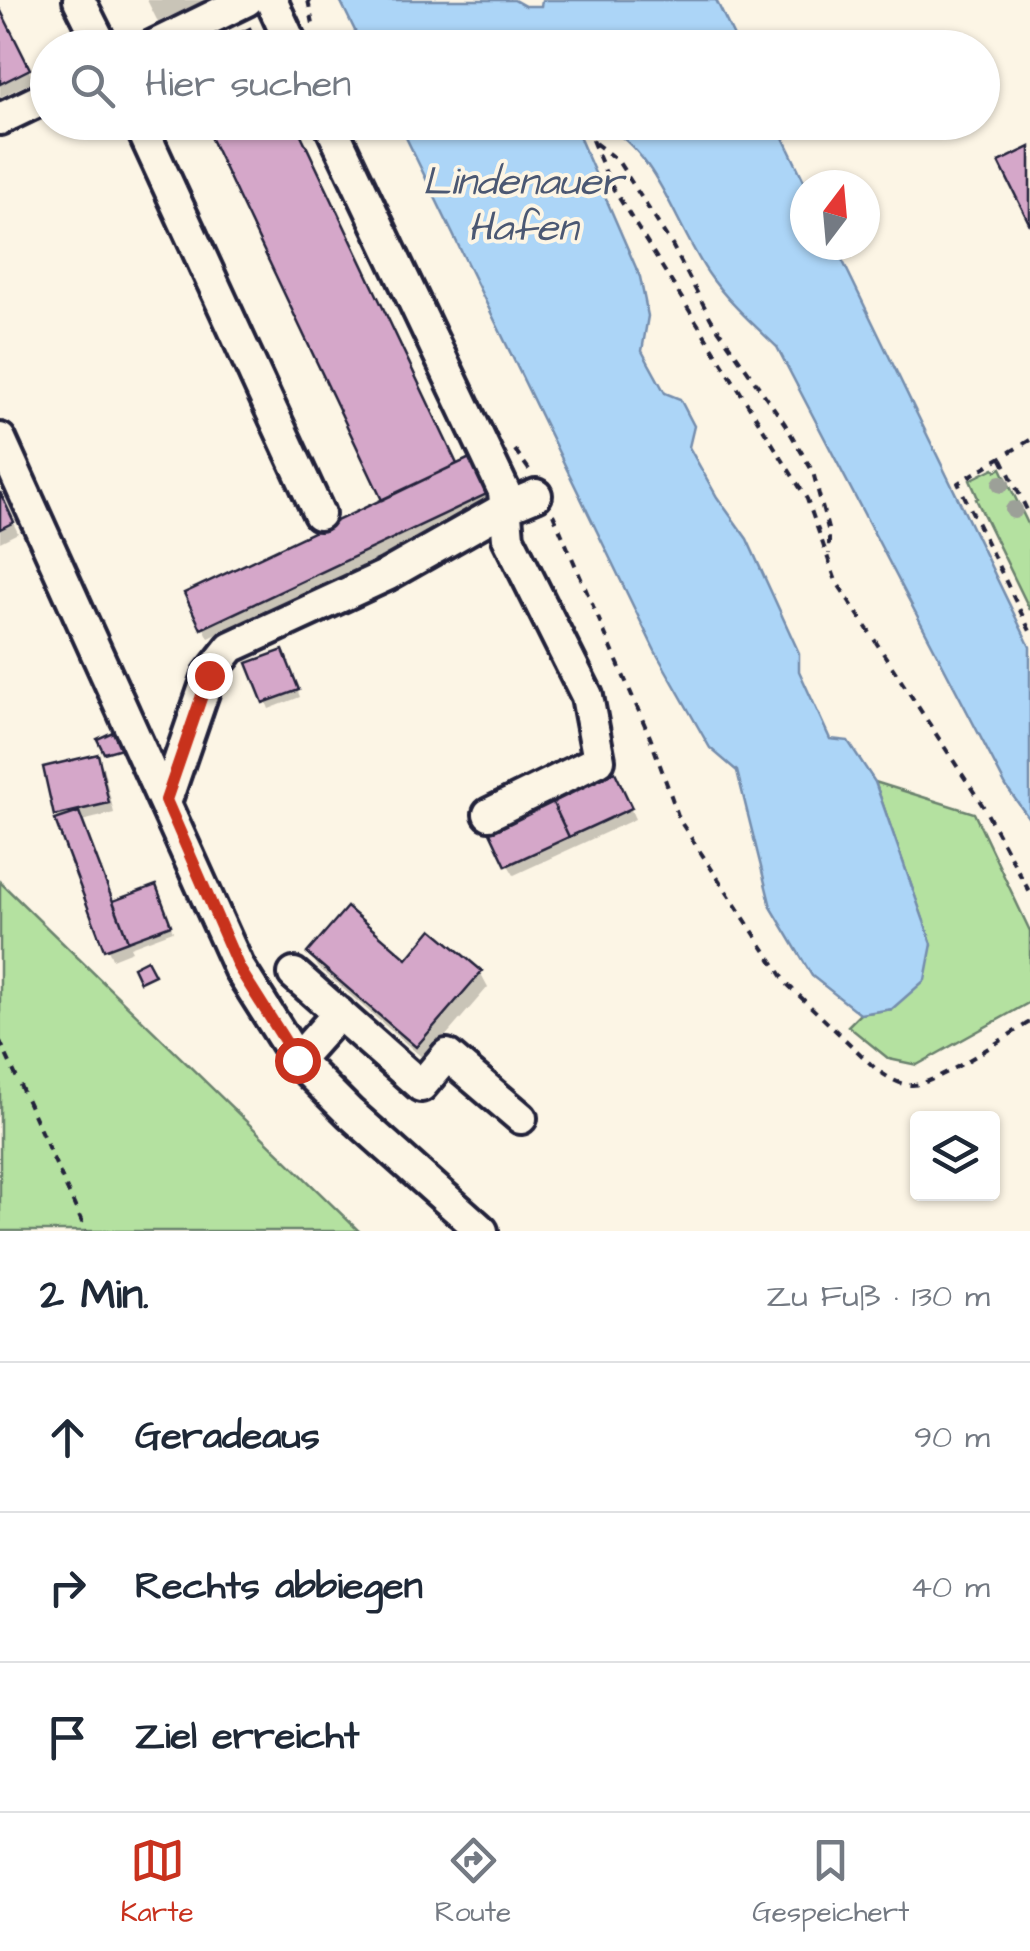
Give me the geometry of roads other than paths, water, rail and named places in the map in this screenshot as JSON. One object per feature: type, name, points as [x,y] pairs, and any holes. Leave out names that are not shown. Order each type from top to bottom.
[{"type":"lane","points":[[79,0],[94,30]]},
{"type":"lane","points":[[186,30],[247,0]]},
{"type":"lane","points":[[271,0],[295,30]]},
{"type":"lane","points":[[0,119],[30,105]]},
{"type":"lane","points":[[147,140],[319,514]]},
{"type":"lane","points":[[338,140],[504,491],[508,538],[588,696],[599,760],[489,814]]},
{"type":"lane","points":[[0,439],[239,968],[297,1060],[482,1231]]},
{"type":"lane","points":[[166,800],[209,675],[231,647],[387,575],[507,507],[540,493]]},
{"type":"lane","points":[[294,974],[421,1086],[447,1054],[521,1118]]},
{"type":"lane","points":[[297,1060],[339,1013]]},
{"type":"water","name":"Lindenauer Hafen","points":[[340,0],[514,0],[525,6],[541,6],[542,0],[716,0],[731,30],[355,30]]},
{"type":"water","name":"Lindenauer Hafen","points":[[407,140],[581,140],[640,277],[648,316],[642,351],[665,393],[680,399],[694,426],[689,447],[747,539],[799,653],[799,671],[830,739],[848,741],[875,782],[932,944],[925,980],[892,1009],[860,1014],[812,976],[771,907],[737,771],[710,748],[655,651]]},
{"type":"water","name":"Lindenauer Hafen","points":[[625,140],[784,140],[799,170],[790,170],[790,260],[842,260],[1030,647],[1030,820],[1006,786],[777,347],[708,273],[651,170]]}]
